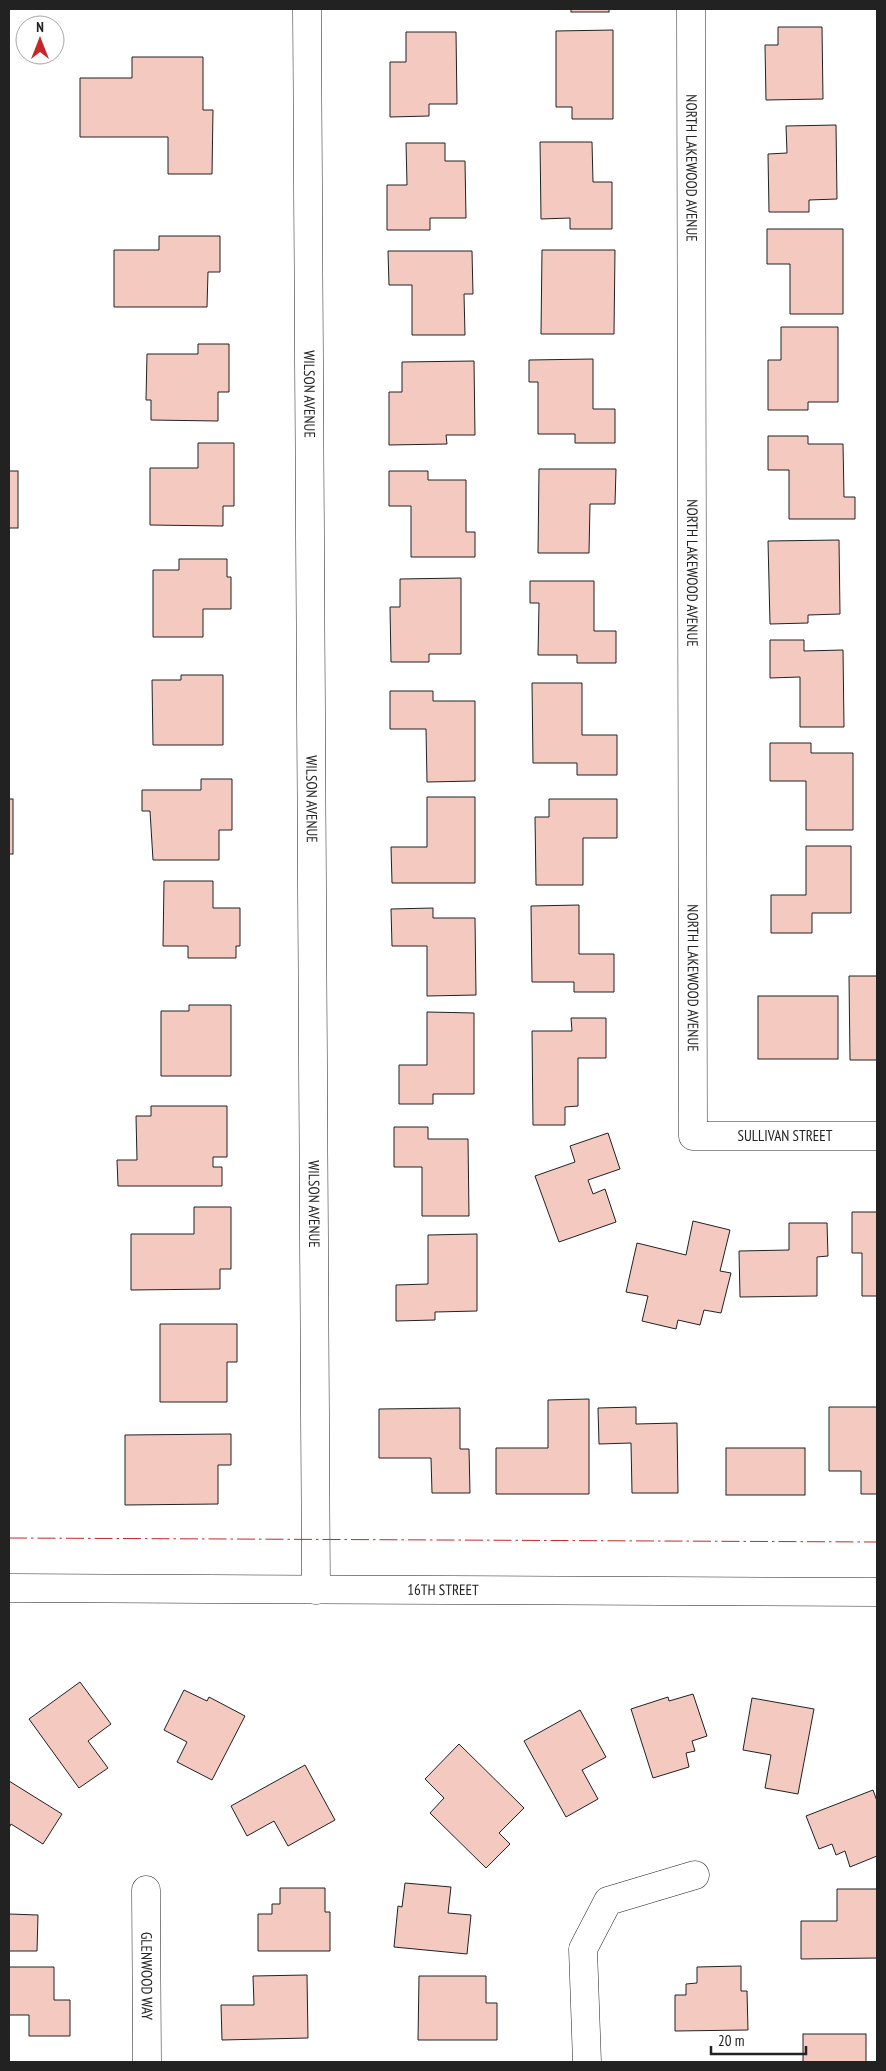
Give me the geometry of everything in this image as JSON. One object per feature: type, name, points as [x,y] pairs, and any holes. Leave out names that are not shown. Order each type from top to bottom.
[{"type":"street","name":"WILSON AVENUE","points":[[307,9],[316,1590]]},
{"type":"street","name":"NORTH LAKEWOOD AVENUE","points":[[690,9],[692,1136]]},
{"type":"street","name":"SULLIVAN STREET","points":[[692,1136],[877,1136]]},
{"type":"street","name":"16TH STREET","points":[[9,1588],[877,1592]]},
{"type":"street","points":[[587,2062],[583,1949],[608,1901],[695,1875]]},
{"type":"street","name":"GLENWOOD WAY","points":[[146,1890],[147,2062]]},
{"type":"building","points":[[571,9],[609,9],[609,12],[571,12]]},
{"type":"building","points":[[778,27],[822,27],[823,99],[766,100],[765,45],[778,45]]},
{"type":"building","points":[[613,30],[613,119],[572,119],[572,107],[556,107],[556,31]]},
{"type":"building","points":[[406,32],[456,32],[457,104],[429,104],[429,116],[390,117],[390,62],[406,62]]},
{"type":"building","points":[[132,57],[203,57],[203,110],[213,110],[212,174],[168,174],[168,137],[80,137],[80,78],[132,78]]},
{"type":"building","points":[[836,125],[837,199],[809,200],[809,212],[769,212],[768,154],[787,153],[786,126]]},
{"type":"building","points":[[540,142],[592,142],[593,182],[612,182],[612,229],[570,229],[570,218],[541,219]]},
{"type":"building","points":[[406,143],[445,143],[445,161],[465,161],[466,218],[430,218],[430,230],[387,230],[387,185],[407,185]]},
{"type":"building","points":[[767,229],[843,229],[843,314],[790,314],[790,264],[767,264]]},
{"type":"building","points":[[159,236],[220,236],[220,272],[208,272],[207,307],[114,307],[114,250],[159,250]]},
{"type":"building","points":[[542,250],[615,250],[614,334],[541,334]]},
{"type":"building","points":[[388,251],[472,251],[473,294],[464,294],[465,335],[412,335],[412,285],[389,285]]},
{"type":"building","points":[[781,327],[838,327],[838,402],[808,402],[808,410],[768,410],[768,360],[781,360]]},
{"type":"building","points":[[198,344],[229,344],[229,392],[218,392],[218,421],[151,420],[151,400],[146,400],[147,354],[198,354]]},
{"type":"building","points":[[593,359],[593,409],[615,409],[615,443],[575,443],[575,434],[538,434],[538,382],[529,382],[529,360]]},
{"type":"building","points":[[474,361],[475,435],[446,435],[447,444],[389,445],[389,392],[402,392],[402,362]]},
{"type":"building","points":[[768,436],[808,436],[808,444],[843,444],[844,497],[855,497],[855,519],[789,519],[789,470],[768,470]]},
{"type":"building","points":[[198,443],[234,443],[234,506],[223,506],[223,526],[150,525],[150,468],[198,468]]},
{"type":"building","points":[[539,469],[616,469],[615,504],[590,504],[589,553],[538,553]]},
{"type":"building","points":[[9,471],[18,471],[18,528],[9,528]]},
{"type":"building","points":[[389,471],[428,471],[428,480],[466,480],[466,532],[475,532],[475,557],[411,557],[411,506],[389,506]]},
{"type":"building","points":[[839,540],[840,614],[808,615],[808,623],[770,624],[768,541]]},
{"type":"building","points":[[179,559],[227,559],[227,577],[231,577],[231,609],[203,609],[203,637],[153,637],[153,570],[179,570]]},
{"type":"building","points":[[461,578],[461,654],[429,654],[429,662],[391,662],[390,607],[400,607],[400,579]]},
{"type":"building","points":[[530,581],[594,581],[594,631],[616,631],[616,663],[577,663],[577,655],[538,655],[539,603],[530,603]]},
{"type":"building","points":[[770,640],[804,640],[804,651],[843,650],[844,727],[800,727],[800,677],[770,678]]},
{"type":"building","points":[[181,675],[223,675],[223,745],[153,745],[152,680],[181,680]]},
{"type":"building","points":[[532,683],[582,683],[582,735],[617,735],[617,775],[577,775],[577,763],[533,763]]},
{"type":"building","points":[[390,691],[433,691],[433,701],[475,701],[475,781],[427,782],[426,729],[390,729]]},
{"type":"building","points":[[770,743],[811,743],[811,753],[853,753],[853,830],[806,830],[806,781],[770,781]]},
{"type":"building","points":[[201,779],[232,779],[232,830],[219,830],[219,860],[153,860],[150,811],[142,811],[142,790],[201,790]]},
{"type":"building","points":[[427,797],[475,797],[475,883],[392,883],[391,847],[427,847]]},
{"type":"building","points":[[9,799],[13,799],[13,854],[9,854]]},
{"type":"building","points":[[549,799],[617,799],[617,838],[583,838],[583,885],[536,885],[535,817],[549,817]]},
{"type":"building","points":[[806,846],[851,846],[851,913],[812,913],[812,933],[771,933],[771,895],[806,895]]},
{"type":"building","points":[[164,881],[213,881],[213,908],[240,908],[240,946],[236,946],[236,958],[188,958],[188,946],[163,946]]},
{"type":"building","points":[[579,905],[579,954],[614,954],[614,992],[574,992],[574,982],[532,982],[531,906]]},
{"type":"building","points":[[433,908],[433,918],[475,918],[476,995],[427,996],[427,946],[392,946],[391,909]]},
{"type":"building","points":[[849,976],[877,976],[877,1060],[850,1060]]},
{"type":"building","points":[[758,996],[838,996],[838,1059],[758,1059]]},
{"type":"building","points":[[189,1005],[231,1005],[231,1076],[161,1076],[161,1011],[189,1011]]},
{"type":"building","points":[[427,1012],[474,1013],[474,1094],[433,1094],[433,1104],[399,1104],[399,1065],[427,1065]]},
{"type":"building","points":[[571,1018],[606,1018],[606,1058],[578,1058],[578,1106],[565,1107],[565,1125],[533,1125],[532,1031],[572,1031]]},
{"type":"building","points":[[151,1106],[227,1106],[227,1157],[213,1157],[213,1167],[222,1167],[222,1186],[118,1186],[117,1160],[137,1160],[136,1116],[151,1116]]},
{"type":"building","points":[[394,1127],[428,1127],[428,1139],[468,1139],[469,1216],[422,1216],[422,1167],[394,1167]]},
{"type":"building","points":[[608,1133],[620,1169],[588,1180],[593,1194],[605,1189],[616,1222],[559,1242],[535,1176],[575,1162],[570,1146]]},
{"type":"building","points":[[194,1207],[231,1207],[231,1269],[220,1269],[220,1289],[131,1290],[131,1234],[194,1234]]},
{"type":"building","points":[[852,1212],[877,1212],[877,1296],[862,1296],[862,1253],[852,1253]]},
{"type":"building","points":[[693,1221],[730,1230],[720,1271],[731,1273],[721,1313],[704,1310],[700,1325],[678,1320],[676,1329],[642,1321],[648,1296],[626,1292],[637,1243],[686,1255]]},
{"type":"building","points":[[789,1223],[827,1223],[828,1256],[817,1257],[817,1296],[740,1297],[739,1251],[789,1250]]},
{"type":"building","points":[[477,1234],[477,1311],[435,1312],[435,1320],[396,1321],[396,1285],[428,1284],[428,1235]]},
{"type":"building","points":[[160,1324],[237,1324],[237,1362],[227,1362],[227,1402],[160,1402]]},
{"type":"building","points":[[589,1399],[589,1494],[496,1494],[496,1448],[548,1448],[548,1400]]},
{"type":"building","points":[[636,1407],[636,1424],[677,1423],[678,1493],[632,1493],[631,1443],[599,1444],[598,1408]]},
{"type":"building","points":[[829,1407],[877,1407],[877,1494],[861,1494],[861,1471],[829,1471]]},
{"type":"building","points":[[460,1408],[460,1449],[469,1449],[470,1493],[432,1493],[431,1458],[379,1458],[379,1409]]},
{"type":"building","points":[[231,1434],[231,1465],[218,1465],[218,1504],[125,1505],[125,1435]]},
{"type":"building","points":[[726,1448],[805,1448],[805,1495],[726,1495]]},
{"type":"building","points":[[80,1682],[111,1724],[88,1741],[108,1768],[79,1788],[29,1719]]},
{"type":"building","points":[[184,1690],[207,1701],[209,1697],[245,1716],[212,1780],[177,1762],[187,1742],[164,1730]]},
{"type":"building","points":[[693,1694],[707,1736],[692,1741],[695,1751],[686,1753],[689,1767],[653,1778],[631,1709],[668,1697],[669,1701]]},
{"type":"building","points":[[752,1698],[814,1709],[798,1794],[765,1788],[771,1755],[743,1750]]},
{"type":"building","points":[[580,1710],[606,1757],[582,1770],[598,1799],[566,1817],[524,1741]]},
{"type":"building","points":[[459,1744],[524,1808],[499,1833],[510,1844],[486,1868],[430,1813],[444,1798],[425,1779]]},
{"type":"building","points":[[305,1765],[335,1820],[288,1846],[274,1821],[247,1836],[231,1806]]},
{"type":"building","points":[[9,1781],[62,1814],[43,1844],[11,1824],[9,1828]]},
{"type":"building","points":[[873,1790],[877,1801],[877,1856],[850,1867],[845,1851],[836,1855],[832,1844],[819,1849],[806,1816]]},
{"type":"building","points":[[405,1883],[451,1887],[448,1913],[471,1915],[467,1954],[394,1947],[398,1906],[402,1907]]},
{"type":"building","points":[[280,1888],[325,1888],[325,1912],[330,1912],[330,1951],[258,1951],[258,1914],[272,1914],[272,1904],[280,1904]]},
{"type":"building","points":[[837,1889],[877,1889],[877,1958],[801,1959],[801,1921],[837,1921]]},
{"type":"building","points":[[9,1914],[38,1915],[37,1951],[9,1951]]},
{"type":"building","points":[[741,1966],[741,1991],[747,1991],[748,2030],[675,2031],[675,1995],[686,1995],[686,1984],[697,1983],[697,1967]]},
{"type":"building","points":[[9,1967],[54,1967],[54,2000],[70,2000],[70,2036],[29,2036],[29,2015],[9,2015]]},
{"type":"building","points":[[307,1975],[308,2038],[222,2040],[221,2005],[254,2005],[253,1976]]},
{"type":"building","points":[[419,1976],[486,1976],[486,2003],[497,2003],[497,2040],[418,2040]]},
{"type":"building","points":[[803,2034],[866,2034],[866,2062],[803,2062]]},
{"type":"power","points":[[9,1538],[877,1542]]}]
